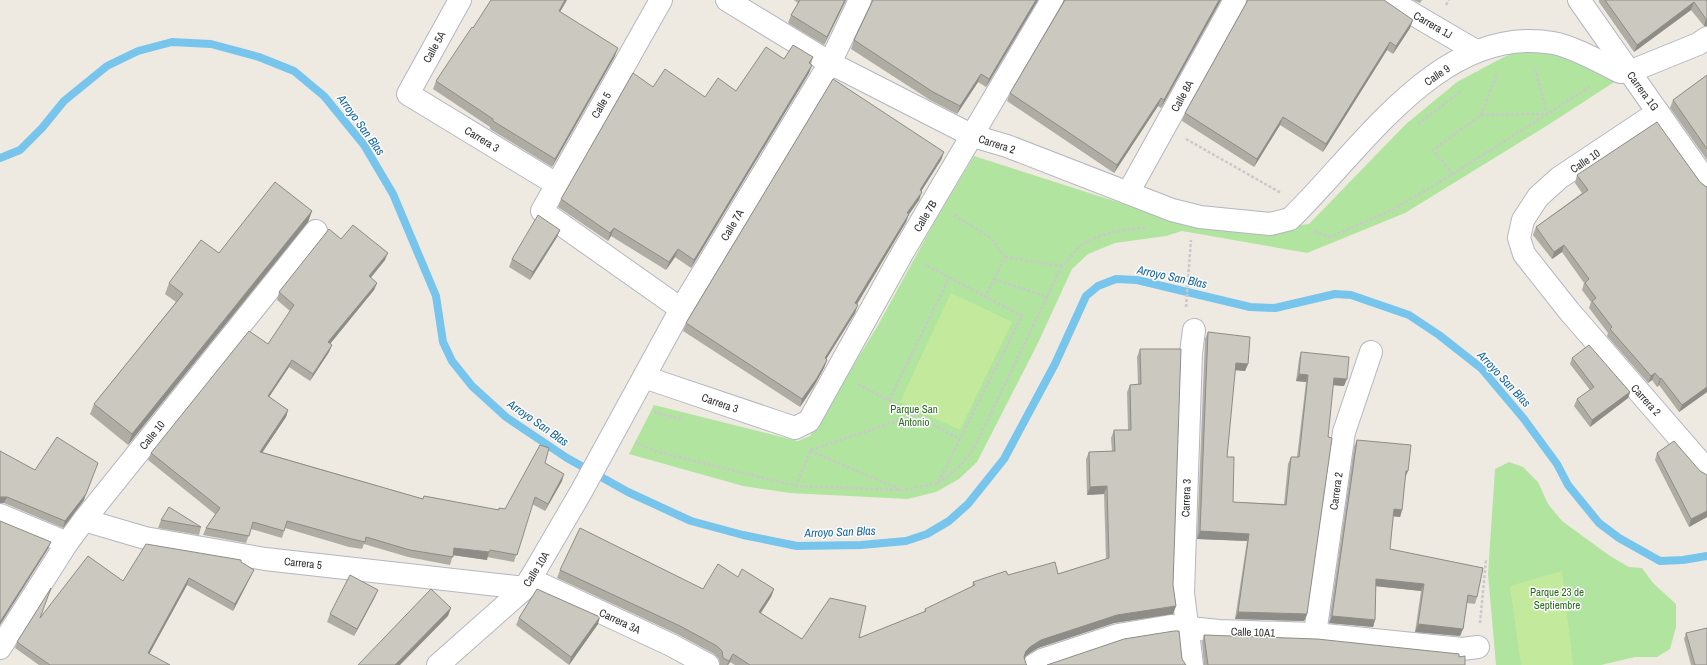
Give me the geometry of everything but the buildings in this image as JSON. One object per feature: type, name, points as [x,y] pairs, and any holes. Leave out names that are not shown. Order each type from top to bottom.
[{"type":"street","name":"Calle 5A","points":[[408,94],[460,0]]},
{"type":"street","name":"Calle 5","points":[[661,0],[542,211],[682,309]]},
{"type":"street","name":"Carrera 2","points":[[727,0],[830,63],[973,136],[1006,146],[1172,210],[1200,217],[1270,224],[1296,212]]},
{"type":"street","name":"Calle 7A","points":[[609,441],[682,309],[830,63],[860,0]]},
{"type":"street","name":"Calle 7B","points":[[795,428],[809,421],[835,372],[904,252],[1052,0]]},
{"type":"street","name":"Calle 8A","points":[[1128,193],[1236,0]]},
{"type":"street","name":"Carrera 1J","points":[[1389,0],[1476,51]]},
{"type":"street","name":"Carrera 1G","points":[[1579,0],[1707,182]]},
{"type":"street","points":[[1629,72],[1698,44],[1707,38]]},
{"type":"street","name":"Calle 9","points":[[1296,212],[1396,107],[1441,70],[1476,51],[1498,44],[1527,40],[1555,43],[1620,72],[1629,72]]},
{"type":"street","name":"Carrera 3","points":[[408,94],[556,184]]},
{"type":"street","name":"Calle 10","points":[[1523,220],[1538,197],[1559,178],[1658,112]]},
{"type":"street","name":"Carrera 2","points":[[1523,220],[1519,238],[1524,254],[1634,387],[1685,442],[1707,470]]},
{"type":"street","name":"Calle 10","points":[[0,648],[67,543],[84,520],[316,231]]},
{"type":"street","name":"Carrera 3","points":[[1192,665],[1186,628],[1183,571],[1191,352],[1194,330]]},
{"type":"street","name":"Carrera 2","points":[[1315,634],[1344,432],[1371,352]]},
{"type":"street","name":"Carrera 3","points":[[644,377],[795,428]]},
{"type":"street","name":"Calle 10A","points":[[438,665],[527,584],[609,441]]},
{"type":"street","points":[[0,515],[67,543]]},
{"type":"street","name":"Carrera 5","points":[[84,520],[146,538],[264,559],[527,584]]},
{"type":"street","name":"Carrera 3A","points":[[527,584],[670,645],[708,665]]},
{"type":"street","name":"Calle 10A1","points":[[1034,665],[1042,660],[1118,635],[1171,626],[1219,631],[1315,634],[1462,649],[1478,647]]},
{"type":"path","points":[[1453,174],[1433,150],[1480,115],[1498,70],[1498,44]]},
{"type":"path","points":[[1480,115],[1547,114],[1532,60]]},
{"type":"path","points":[[1165,127],[1296,212]]},
{"type":"path","points":[[934,202],[991,238],[1005,257],[985,296]]},
{"type":"path","points":[[1186,310],[1190,244]]},
{"type":"path","points":[[904,252],[949,278],[1022,316],[938,483]]},
{"type":"path","points":[[609,441],[796,486],[903,490],[938,483],[951,475],[968,459],[1062,266]]},
{"type":"path","points":[[889,400],[949,278]]},
{"type":"path","points":[[994,279],[1048,297]]},
{"type":"path","points":[[835,372],[960,439]]},
{"type":"path","points":[[810,451],[903,490]]},
{"type":"path","points":[[1478,647],[1486,560]]},
{"type":"green space","name":"Parque San Antonio","points":[[1531,46],[1619,79],[1548,125],[1405,213],[1307,253],[1182,231],[1166,236],[1115,243],[1088,254],[1072,269],[1038,343],[977,462],[959,479],[936,492],[908,499],[790,493],[743,486],[629,454],[654,405],[798,441],[810,436],[877,327],[935,221],[974,156],[1161,216],[1257,231],[1309,224],[1406,124],[1457,82],[1504,57]]},
{"type":"green space","points":[[951,293],[1012,322],[960,430],[900,402]]},
{"type":"green space","name":"Parque 23 de Septiembre","points":[[1509,462],[1523,467],[1538,482],[1548,504],[1562,521],[1610,556],[1629,567],[1642,568],[1653,583],[1676,604],[1676,627],[1670,649],[1657,657],[1635,657],[1601,665],[1496,665],[1488,574],[1495,469]]},
{"type":"green space","points":[[1562,571],[1573,665],[1521,665],[1510,586]]},
{"type":"waterway","name":"Arroyo San Blas","points":[[0,158],[20,150],[42,128],[64,101],[107,66],[138,51],[172,42],[211,44],[259,57],[294,71],[324,96],[364,145],[393,194],[436,296],[443,342],[452,361],[472,386],[506,417],[567,458],[628,492],[691,521],[743,535],[797,546],[861,545],[906,541],[927,534],[949,521],[968,504],[1004,459],[1055,364],[1086,296],[1098,286],[1116,279],[1137,280],[1250,307],[1275,308],[1335,294],[1351,295],[1409,315],[1439,335],[1481,368],[1524,419],[1557,464],[1568,485],[1599,523],[1619,538],[1660,561],[1683,560],[1707,556]]}]
